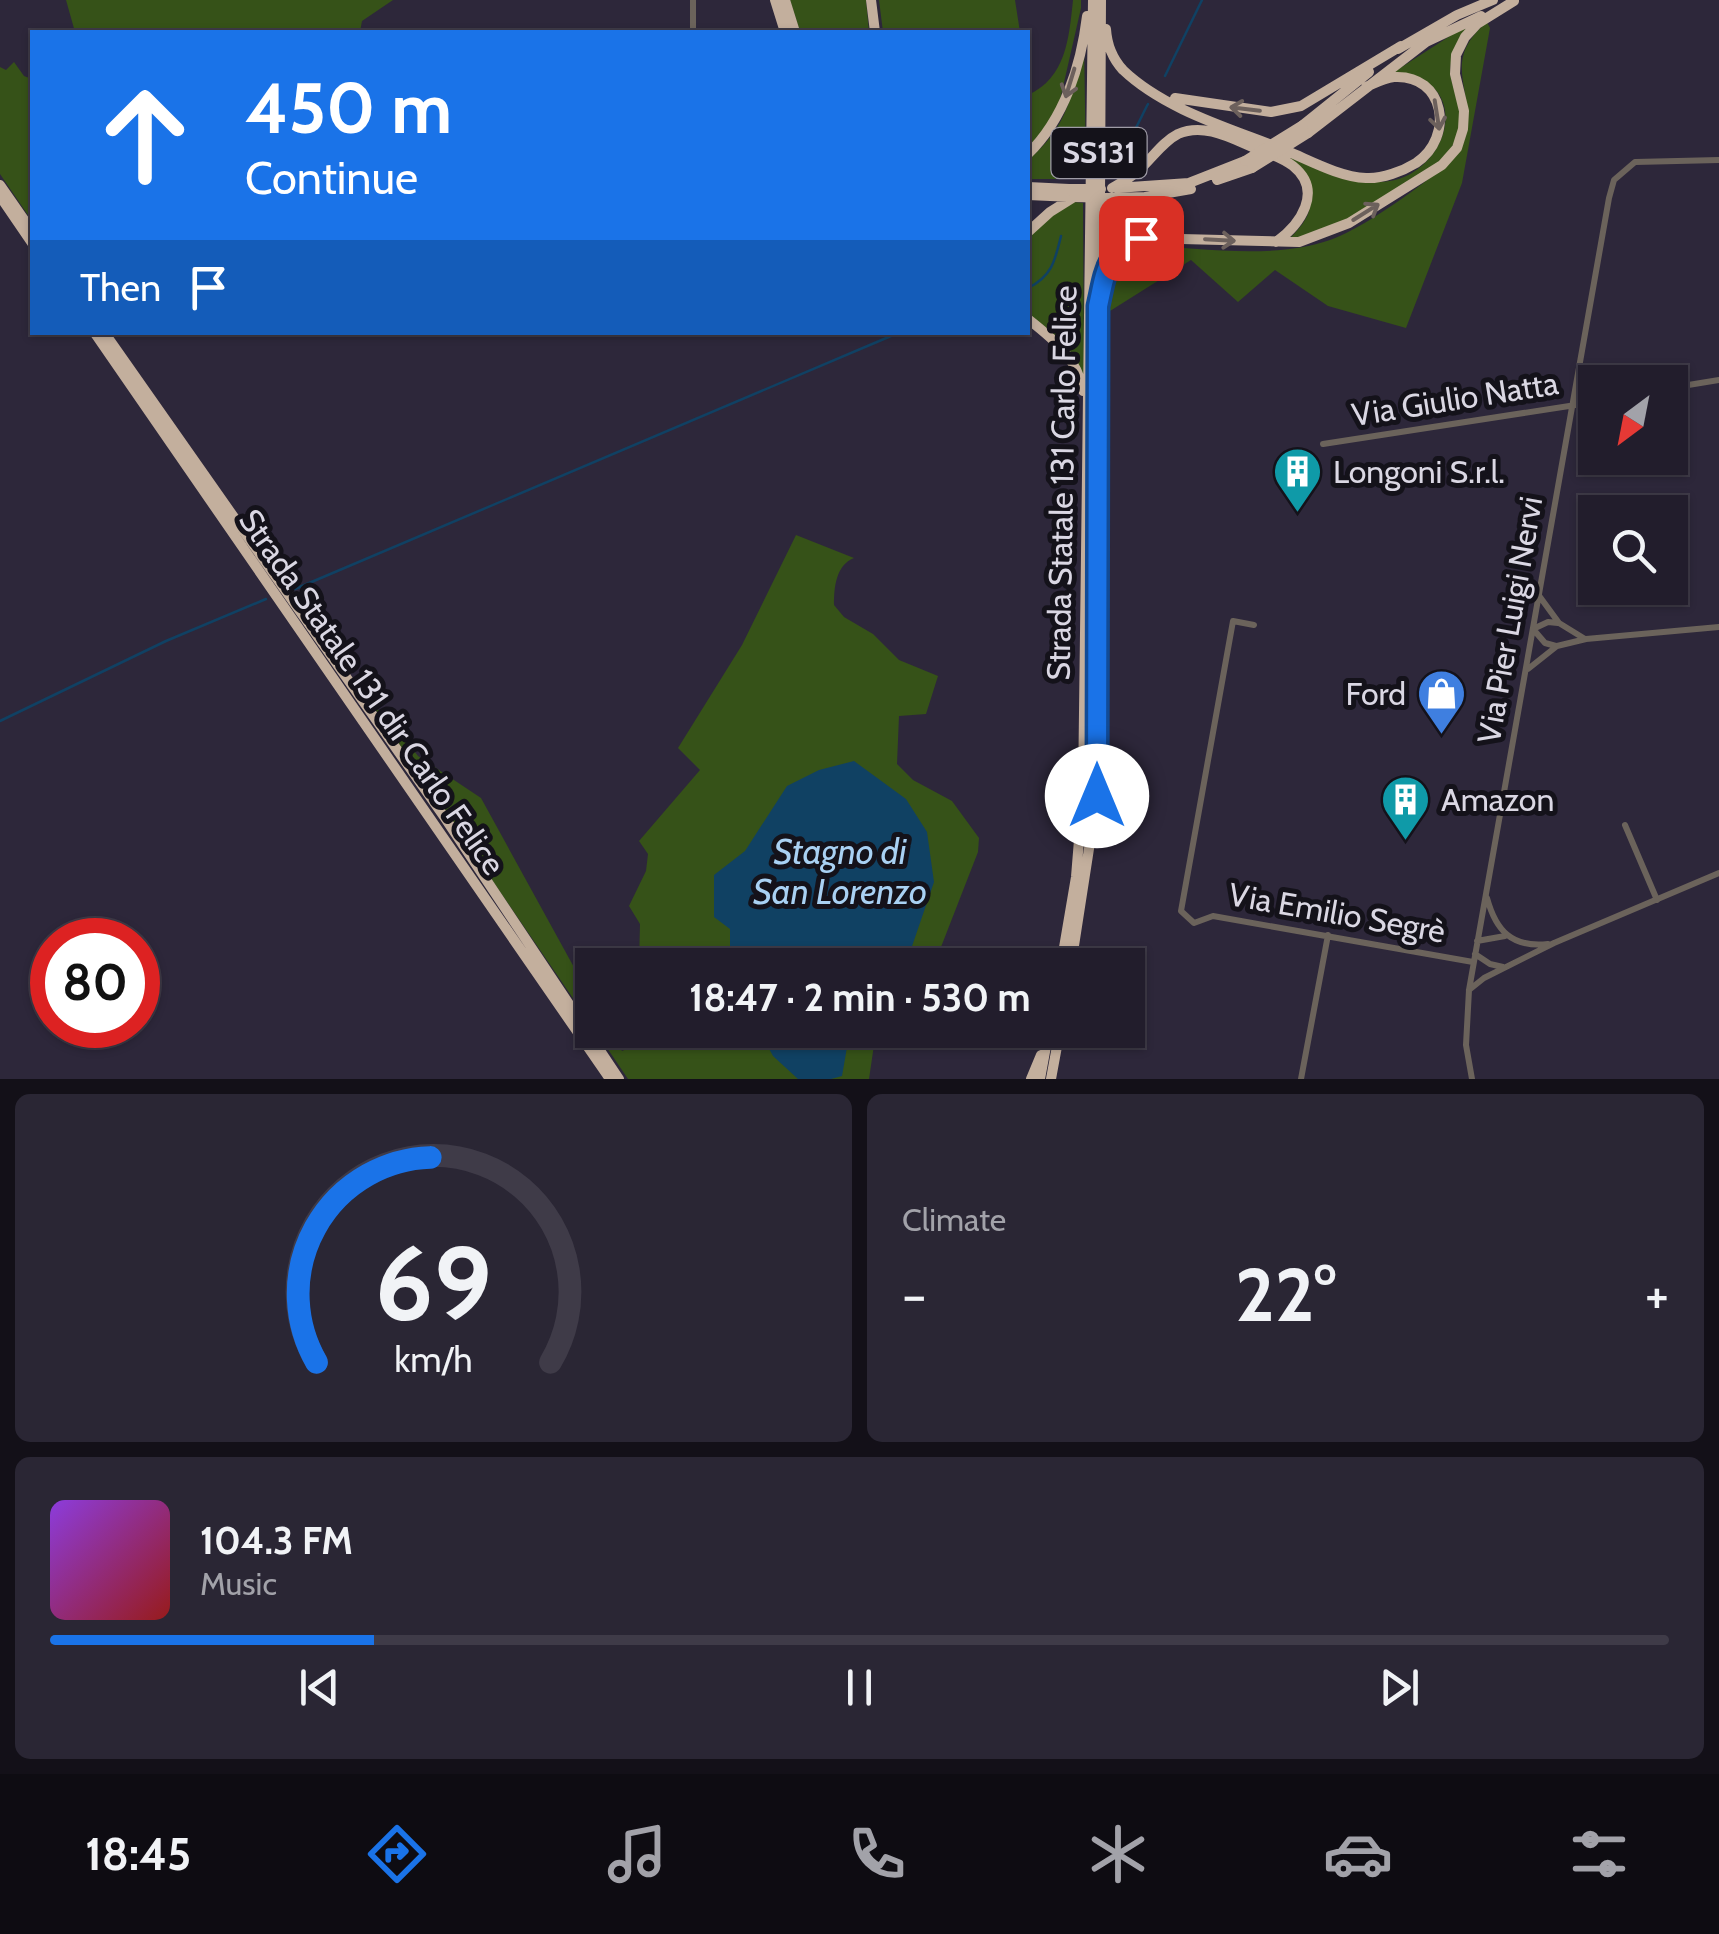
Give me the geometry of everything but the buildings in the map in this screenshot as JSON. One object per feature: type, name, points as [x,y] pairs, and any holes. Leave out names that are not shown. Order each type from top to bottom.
[{"type":"highway","points":[[785,0],[794,30]]},
{"type":"highway","points":[[871,0],[875,30]]},
{"type":"highway","points":[[1030,152],[1050,131],[1066,99],[1090,0]]},
{"type":"highway","name":"Strada Statale 131 Carlo Felice","points":[[1064,948],[1076,876],[1082,791],[1090,0]]},
{"type":"highway","points":[[1103,0],[1114,59],[1157,95],[1326,167],[1364,178],[1393,174],[1414,164],[1437,140],[1441,119],[1436,102],[1421,83],[1407,78],[1384,79],[1366,87]]},
{"type":"highway","name":"Strada Statale 131 Carlo Felice","points":[[1074,948],[1097,796],[1103,0]]},
{"type":"highway","points":[[1157,95],[1271,112],[1301,106],[1401,46],[1493,0]]},
{"type":"highway","points":[[1098,306],[1108,262],[1126,242],[1141,238],[1300,242],[1336,229],[1442,165],[1457,148],[1464,129],[1464,110],[1455,74],[1456,55],[1477,24],[1516,1]]},
{"type":"highway","points":[[1030,196],[1188,183],[1248,164],[1306,129],[1426,42],[1516,1]]},
{"type":"highway","points":[[1306,129],[1401,46]]},
{"type":"highway","points":[[1109,191],[1140,170],[1178,134],[1199,129],[1222,134],[1282,160],[1296,168],[1304,180],[1308,195],[1302,220],[1276,243]]},
{"type":"highway","points":[[0,185],[30,228]]},
{"type":"highway","points":[[1030,187],[1072,193]]},
{"type":"highway","points":[[1030,230],[1072,193]]},
{"type":"highway","points":[[0,196],[30,241]]},
{"type":"highway","points":[[1030,321],[1052,338],[1074,364],[1082,382],[1084,427],[1088,433]]},
{"type":"highway","name":"Strada Statale 131 dir Carlo Felice","points":[[96,335],[610,1079]]},
{"type":"highway","name":"Strada Statale 131 dir Carlo Felice","points":[[106,335],[435,803],[620,1079]]},
{"type":"highway","points":[[1031,1079],[1043,1048]]},
{"type":"highway","points":[[1040,1079],[1046,1048]]},
{"type":"highway","points":[[1052,1076],[1057,1048]]},
{"type":"street","points":[[693,0],[693,30]]},
{"type":"street","name":"Via Pier Luigi Nervi","points":[[1472,1079],[1466,1045],[1474,958],[1614,180],[1634,162],[1719,160]]},
{"type":"street","points":[[1688,385],[1719,380]]},
{"type":"street","name":"Via Giulio Natta","points":[[1323,444],[1578,405]]},
{"type":"street","points":[[1540,596],[1559,623],[1586,639]]},
{"type":"street","name":"Via Emilio Segrè","points":[[1254,624],[1233,621],[1181,910],[1194,922],[1212,916],[1474,958],[1504,967]]},
{"type":"street","points":[[1557,646],[1545,643],[1533,629],[1548,622],[1559,623]]},
{"type":"street","points":[[1527,670],[1557,646],[1586,639],[1719,627]]},
{"type":"street","points":[[1625,826],[1656,900]]},
{"type":"street","points":[[1554,943],[1719,874]]},
{"type":"street","name":"Via Emilio Segrè","points":[[1486,894],[1492,915],[1506,936],[1523,945],[1554,943]]},
{"type":"street","points":[[1302,1079],[1328,935]]},
{"type":"street","name":"Via Emilio Segrè","points":[[1477,941],[1506,936]]},
{"type":"street","name":"Via Emilio Segrè","points":[[1469,990],[1504,967],[1554,943]]},
{"type":"green space","points":[[66,0],[393,0],[362,21],[360,30],[74,30]]},
{"type":"green space","points":[[790,0],[866,0],[869,30],[799,30]]},
{"type":"green space","points":[[879,0],[1015,0],[1020,30],[883,30]]},
{"type":"green space","points":[[1073,0],[1081,0],[1060,100],[1054,117],[1030,146],[1030,94],[1041,88],[1058,67],[1067,42]]},
{"type":"green space","points":[[1487,22],[1490,28],[1462,183],[1406,328],[1328,306],[1275,270],[1238,302],[1191,260],[1110,311],[1113,270],[1129,249],[1140,245],[1260,251],[1308,246],[1365,223],[1436,174],[1455,157],[1464,142],[1468,118],[1462,63],[1473,36]]},
{"type":"green space","points":[[1464,27],[1450,71],[1459,127],[1447,153],[1417,179],[1365,210],[1320,232],[1289,239],[1310,207],[1306,189],[1286,155],[1377,182],[1401,178],[1421,167],[1436,150],[1444,130],[1445,110],[1438,92],[1421,79],[1394,72]]},
{"type":"green space","points":[[1084,42],[1086,169],[1080,169],[1079,179],[1030,179],[1030,158],[1061,121]]},
{"type":"green space","points":[[14,62],[30,78],[30,218],[0,174],[0,67],[6,70]]},
{"type":"green space","points":[[1083,203],[1084,376],[1067,349],[1030,316],[1030,236],[1061,208]]},
{"type":"green space","points":[[796,535],[854,558],[840,571],[834,605],[844,617],[873,634],[899,660],[938,676],[926,714],[899,716],[897,764],[913,780],[952,801],[979,838],[978,852],[941,948],[639,948],[640,924],[629,906],[646,871],[648,854],[639,841],[700,770],[678,748],[742,645]]},
{"type":"green space","points":[[375,709],[383,711],[418,756],[481,798],[575,969],[575,1001]]},
{"type":"green space","points":[[607,1048],[874,1048],[869,1079],[628,1079]]},
{"type":"water","name":"Stagno di San Lorenzo","points":[[854,761],[906,799],[927,832],[934,882],[911,948],[730,948],[730,929],[714,917],[714,875],[745,851],[787,786],[819,770]]},
{"type":"water","points":[[769,1048],[847,1048],[842,1076],[831,1079],[798,1079]]},
{"type":"waterway","points":[[1165,76],[1202,0]]},
{"type":"waterway","points":[[1105,156],[1126,143],[1148,104]]},
{"type":"waterway","points":[[1030,287],[1051,267],[1061,236]]},
{"type":"waterway","points":[[295,589],[896,335]]},
{"type":"waterway","points":[[0,721],[166,641],[266,599]]},
{"type":"place","name":"Longoni S.r.l.","points":[[1298,514]]},
{"type":"place","name":"Ford","points":[[1441,736]]},
{"type":"place","name":"Amazon","points":[[1406,842]]},
{"type":"route","points":[[1097,796],[1098,306],[1108,262],[1126,242],[1141,238]]}]
